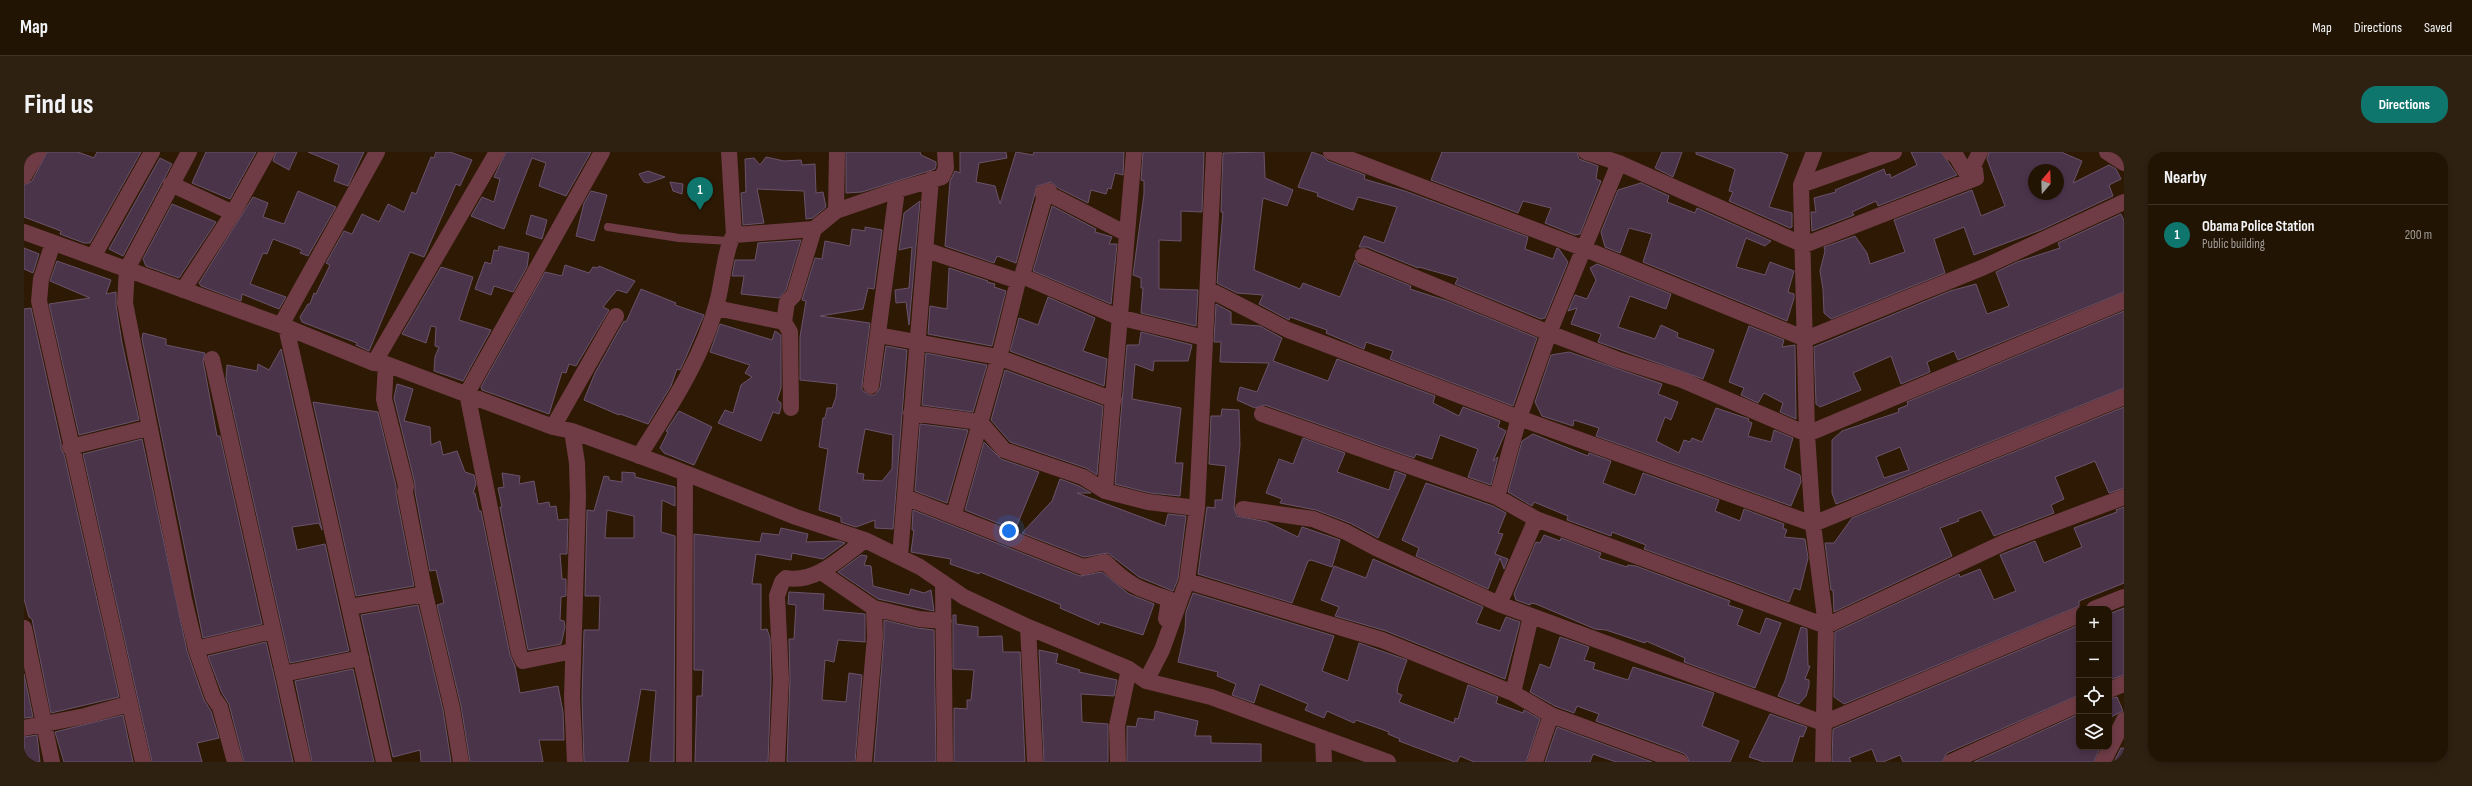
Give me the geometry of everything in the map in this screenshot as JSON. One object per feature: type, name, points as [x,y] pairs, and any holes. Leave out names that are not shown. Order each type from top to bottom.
[{"type":"street","points":[[24,176],[38,152]]},
{"type":"street","points":[[93,257],[152,152]]},
{"type":"street","points":[[189,152],[127,269],[126,313],[148,428],[196,649],[213,697],[220,707],[235,762]]},
{"type":"street","points":[[183,290],[233,213],[267,152]]},
{"type":"street","points":[[378,152],[283,326],[350,607],[384,762]]},
{"type":"street","points":[[461,762],[452,708],[425,594],[405,492],[406,486],[384,399],[380,364],[496,152]]},
{"type":"street","points":[[573,651],[523,661],[519,652],[468,393],[602,152]]},
{"type":"street","points":[[639,456],[688,376],[716,308],[732,238],[729,152]]},
{"type":"street","points":[[836,152],[836,211]]},
{"type":"street","points":[[732,238],[814,229],[836,211],[931,179],[942,177],[946,168],[945,152]]},
{"type":"street","points":[[1105,491],[1114,400],[1118,317],[1128,234],[1134,152]]},
{"type":"street","points":[[1146,681],[1162,650],[1187,581],[1197,508],[1214,152]]},
{"type":"street","points":[[1331,152],[1585,249],[1806,339],[1984,267],[2124,202]]},
{"type":"street","points":[[1586,152],[1619,163],[1804,245],[1976,178],[1975,170],[1968,176]]},
{"type":"street","points":[[1814,152],[1801,185],[1804,245],[1807,434],[1813,524],[1826,626],[1823,762]]},
{"type":"street","points":[[1801,185],[1894,152]]},
{"type":"street","points":[[1950,152],[1956,156],[1968,176]]},
{"type":"street","points":[[1968,176],[1980,152]]},
{"type":"street","points":[[2107,152],[2124,163]]},
{"type":"street","points":[[1497,497],[1519,418],[1549,333],[1585,249],[1619,163]]},
{"type":"street","points":[[900,556],[931,179]]},
{"type":"street","points":[[171,184],[233,213]]},
{"type":"street","points":[[871,386],[897,190]]},
{"type":"street","points":[[954,514],[1020,279],[1044,200],[1043,193],[1050,191],[1051,195],[1128,234]]},
{"type":"street","points":[[791,408],[790,332],[784,322],[787,302],[794,295],[814,229]]},
{"type":"street","points":[[24,232],[283,326],[380,364],[468,393],[553,427],[572,432],[639,456],[796,517],[865,540],[900,556],[932,575],[943,585],[1028,627],[1129,669],[1146,681],[1212,697],[1388,762]]},
{"type":"street","points":[[52,243],[40,280],[39,301],[70,447],[128,704],[143,762]]},
{"type":"street","points":[[926,250],[1020,279],[1118,317],[1205,338]]},
{"type":"street","points":[[1363,256],[1549,333],[1616,359],[1682,380],[1807,434],[2124,301]]},
{"type":"street","points":[[1208,289],[1288,330],[1519,418],[1813,524],[2124,397]]},
{"type":"street","points":[[716,308],[784,322]]},
{"type":"street","points":[[553,427],[616,316]]},
{"type":"street","points":[[878,335],[918,341],[998,357],[1114,400]]},
{"type":"street","points":[[212,359],[272,631],[303,762]]},
{"type":"street","points":[[911,413],[980,422],[1004,450],[1083,477],[1105,491],[1148,502],[1197,508]]},
{"type":"street","points":[[1262,414],[1497,497],[1536,519],[1826,626],[2005,542],[2124,497]]},
{"type":"street","points":[[70,447],[148,428]]},
{"type":"street","points":[[572,432],[577,463],[578,496],[572,698],[575,762]]},
{"type":"street","points":[[684,762],[685,474]]},
{"type":"street","points":[[905,497],[954,514],[1084,567],[1105,562],[1122,579],[1138,589],[1169,599],[1162,650]]},
{"type":"street","points":[[1243,509],[1313,519],[1346,532],[1376,548],[1499,604],[1823,722],[2076,616]]},
{"type":"street","points":[[1499,604],[1536,519]]},
{"type":"street","points":[[777,762],[781,679],[777,596],[782,582],[786,578],[793,579],[821,572],[865,540]]},
{"type":"street","points":[[821,572],[874,608],[919,619],[944,621]]},
{"type":"street","points":[[1187,581],[1382,640],[1513,693],[1551,715],[1680,762]]},
{"type":"street","points":[[943,585],[944,762]]},
{"type":"street","points":[[350,607],[425,594]]},
{"type":"street","points":[[2102,606],[2124,597]]},
{"type":"street","points":[[864,762],[875,637],[874,608]]},
{"type":"street","points":[[1513,693],[1531,616]]},
{"type":"street","points":[[1028,627],[1035,762]]},
{"type":"street","points":[[24,628],[42,724],[52,762]]},
{"type":"street","points":[[196,649],[272,631]]},
{"type":"street","points":[[283,674],[361,658]]},
{"type":"street","points":[[1118,762],[1117,726],[1129,669]]},
{"type":"street","points":[[2112,689],[2124,684]]},
{"type":"street","points":[[24,728],[85,716],[128,704]]},
{"type":"street","points":[[1951,762],[2076,705]]},
{"type":"street","points":[[1535,762],[1551,715]]},
{"type":"street","points":[[2103,762],[2124,720]]},
{"type":"street","points":[[1323,738],[1324,762]]},
{"type":"lane","points":[[608,227],[679,238],[732,238]]},
{"type":"building","points":[[47,152],[78,152],[94,158],[97,152],[141,152],[90,243],[84,243],[60,234],[61,231],[24,217],[24,185],[32,181]]},
{"type":"building","points":[[206,152],[256,152],[230,199],[192,183]]},
{"type":"building","points":[[276,152],[297,152],[289,170],[273,161]]},
{"type":"building","points":[[308,152],[364,152],[348,186],[334,181],[339,165]]},
{"type":"building","points":[[436,152],[450,152],[472,160],[460,186],[456,184],[424,257],[410,252],[369,351],[356,345],[357,343],[302,322],[300,317],[308,304],[310,304],[314,293],[316,294],[330,265],[326,263],[344,231],[352,234],[362,214],[379,222],[388,204],[404,212],[412,192],[416,194],[431,157],[434,158]]},
{"type":"building","points":[[506,152],[591,152],[566,196],[539,186],[546,163],[532,158],[504,229],[471,216],[482,197],[494,202],[500,179],[494,177]]},
{"type":"building","points":[[846,152],[920,152],[921,155],[936,162],[936,166],[935,169],[862,192],[846,193]]},
{"type":"building","points":[[960,152],[1006,152],[1007,158],[979,163],[976,182],[995,186],[1000,204],[1016,152],[1033,155],[1034,152],[1124,152],[1123,175],[1115,173],[1111,189],[1108,188],[1106,194],[1091,190],[1088,203],[1058,188],[1051,182],[1037,186],[1016,263],[997,256],[994,263],[945,246],[950,181],[955,171],[960,173]]},
{"type":"building","points":[[1143,152],[1204,152],[1202,212],[1181,211],[1181,241],[1159,240],[1159,289],[1198,290],[1196,326],[1141,313],[1143,288],[1141,288],[1141,278],[1133,275],[1144,194],[1144,181],[1141,180]]},
{"type":"building","points":[[1264,152],[1265,178],[1293,190],[1287,206],[1263,198],[1254,270],[1300,289],[1303,283],[1340,297],[1355,260],[1359,265],[1411,286],[1410,289],[1447,301],[1537,338],[1513,406],[1390,359],[1393,351],[1366,342],[1364,349],[1326,333],[1327,330],[1290,317],[1289,320],[1259,304],[1263,295],[1237,293],[1217,283],[1223,212],[1221,212],[1223,153]]},
{"type":"building","points":[[1312,152],[1323,156],[1328,161],[1365,175],[1364,179],[1405,191],[1528,237],[1525,249],[1553,259],[1557,248],[1559,249],[1568,262],[1545,318],[1541,319],[1455,284],[1458,278],[1419,267],[1418,268],[1367,247],[1359,247],[1364,236],[1384,243],[1397,207],[1358,197],[1353,210],[1317,196],[1318,193],[1298,187]]},
{"type":"building","points":[[1442,152],[1577,152],[1579,159],[1598,166],[1596,179],[1601,181],[1580,234],[1575,235],[1545,223],[1551,208],[1523,201],[1518,213],[1431,180]]},
{"type":"building","points":[[1662,152],[1682,152],[1673,177],[1655,168]]},
{"type":"building","points":[[1696,152],[1780,152],[1788,155],[1769,207],[1792,213],[1792,227],[1790,228],[1729,201],[1733,192],[1729,191],[1735,169],[1696,154]]},
{"type":"building","points":[[1911,152],[1941,152],[1957,175],[1878,206],[1876,201],[1852,212],[1854,215],[1812,231],[1811,212],[1816,212],[1814,198],[1836,192],[1835,190],[1884,169],[1886,175],[1890,174],[1891,178],[1917,165]]},
{"type":"building","points":[[1989,152],[2061,152],[2082,161],[2073,183],[2109,165],[2116,169],[2121,179],[2109,185],[2113,196],[2041,230],[1974,255],[1964,227],[1934,239],[1945,273],[1831,319],[1824,313],[1823,289],[1820,271],[1825,251],[1824,247],[1855,236],[1867,253],[1870,264],[1905,252],[1894,220],[1972,190],[1981,216],[2005,206],[1987,159]]},
{"type":"building","points":[[766,157],[784,161],[801,160],[802,165],[815,164],[816,193],[823,192],[826,207],[813,218],[806,219],[804,191],[757,189],[764,223],[743,225],[741,193],[746,192],[745,159],[754,158],[760,165]]},
{"type":"building","points":[[160,158],[172,164],[123,256],[109,249]]},
{"type":"building","points":[[648,171],[665,177],[648,183],[644,182],[639,174]]},
{"type":"building","points":[[670,182],[683,184],[682,194],[673,191]]},
{"type":"building","points":[[1641,183],[1669,196],[1667,202],[1695,213],[1697,208],[1771,241],[1765,246],[1746,238],[1736,267],[1765,275],[1770,262],[1794,271],[1788,292],[1794,294],[1794,298],[1787,321],[1643,262],[1652,234],[1629,228],[1620,253],[1605,247],[1601,232],[1618,190]]},
{"type":"building","points":[[298,191],[336,207],[308,256],[300,253],[302,250],[273,239],[267,254],[263,253],[250,284],[286,297],[279,309],[242,294],[241,301],[201,286],[199,283],[253,197],[268,203],[263,217],[284,224]]},
{"type":"building","points":[[591,191],[607,195],[594,241],[576,236],[584,203]]},
{"type":"building","points":[[920,201],[909,325],[906,302],[896,303],[895,290],[909,288],[912,247],[899,250],[904,213]]},
{"type":"building","points":[[172,204],[216,222],[179,278],[146,266],[143,259]]},
{"type":"building","points":[[1052,206],[1096,229],[1095,232],[1112,237],[1109,244],[1117,244],[1111,304],[1033,271]]},
{"type":"building","points":[[2121,214],[2124,221],[2124,292],[1958,360],[1954,351],[1927,362],[1930,372],[1901,384],[1891,356],[1853,373],[1861,390],[1820,407],[1816,404],[1814,347],[1950,291],[1976,284],[1987,314],[2009,306],[1996,272],[2017,262],[2060,248],[2058,243]]},
{"type":"building","points":[[531,215],[547,220],[542,239],[526,234]]},
{"type":"building","points":[[865,227],[882,230],[874,289],[868,288],[863,309],[820,316],[870,323],[862,385],[862,390],[869,395],[875,395],[880,388],[886,346],[907,350],[893,529],[875,528],[875,520],[856,527],[841,522],[841,517],[819,510],[828,449],[819,447],[823,418],[825,418],[827,408],[832,408],[836,397],[837,384],[800,380],[800,337],[806,301],[802,300],[815,258],[822,259],[825,241],[850,246],[852,229],[865,231]],"holes":[[[865,429],[893,435],[892,469],[882,481],[863,480],[864,474],[857,473]]]},
{"type":"building","points":[[801,240],[786,290],[779,298],[741,294],[744,276],[732,276],[735,260],[755,260],[758,243]]},
{"type":"building","points":[[499,246],[529,253],[527,267],[513,292],[494,286],[491,295],[475,289],[485,262],[491,264],[494,250],[498,251]]},
{"type":"building","points":[[24,248],[39,254],[33,273],[24,269]]},
{"type":"building","points":[[57,261],[111,280],[106,294],[116,292],[116,305],[122,343],[139,420],[79,435],[49,304],[90,298],[50,281]]},
{"type":"building","points":[[1597,264],[1671,294],[1666,309],[1630,296],[1618,327],[1655,339],[1661,325],[1678,333],[1677,337],[1714,350],[1703,379],[1598,342],[1601,334],[1571,324],[1577,308],[1568,311],[1575,295],[1587,299],[1596,280],[1590,268]]},
{"type":"building","points":[[565,265],[589,273],[593,267],[598,268],[599,266],[635,281],[627,293],[617,290],[603,307],[609,310],[576,366],[569,364],[566,373],[562,372],[549,414],[482,390],[481,387],[545,272],[562,276]]},
{"type":"building","points":[[441,267],[473,277],[459,320],[491,330],[463,381],[434,371],[435,357],[439,347],[435,346],[436,327],[431,326],[426,343],[402,334]]},
{"type":"building","points":[[949,268],[988,281],[987,282],[995,284],[994,287],[1006,291],[992,346],[928,334],[930,306],[947,309]]},
{"type":"building","points":[[641,289],[676,303],[675,305],[704,315],[680,370],[677,369],[671,386],[648,424],[620,414],[619,415],[584,400],[595,373],[624,321],[626,322]]},
{"type":"building","points":[[1048,297],[1095,318],[1083,351],[1107,359],[1104,386],[1010,351],[1019,318],[1038,325]]},
{"type":"building","points":[[1216,304],[1231,312],[1231,324],[1260,326],[1282,338],[1273,361],[1328,381],[1337,359],[1435,396],[1433,403],[1459,416],[1463,407],[1500,421],[1498,427],[1506,431],[1493,461],[1498,457],[1491,485],[1468,477],[1478,449],[1440,435],[1432,459],[1416,454],[1414,458],[1265,405],[1255,408],[1237,400],[1240,387],[1257,392],[1269,363],[1220,362],[1221,342],[1214,342]]},
{"type":"building","points":[[31,308],[61,443],[61,449],[64,454],[119,697],[51,713],[32,619],[29,617],[24,599],[24,309]]},
{"type":"building","points":[[2124,311],[2124,388],[1836,504],[1832,493],[1832,440],[1842,431],[1899,412],[1898,409],[1908,405],[1907,402]],"holes":[[[1900,447],[1909,470],[1884,478],[1876,457]]]},
{"type":"building","points":[[720,324],[772,340],[775,331],[781,335],[781,388],[777,400],[781,403],[781,407],[779,414],[773,412],[761,441],[718,423],[725,410],[733,413],[741,385],[752,377],[745,373],[750,365],[710,352]]},
{"type":"building","points":[[1749,326],[1784,340],[1782,347],[1795,345],[1796,419],[1780,412],[1783,403],[1764,393],[1758,403],[1741,395],[1744,388],[1729,382]]},
{"type":"building","points":[[1141,332],[1192,345],[1188,361],[1154,361],[1153,371],[1135,364],[1132,399],[1181,408],[1175,463],[1183,463],[1180,496],[1150,493],[1115,484],[1127,345],[1139,345]]},
{"type":"building","points":[[143,333],[166,339],[166,345],[205,353],[203,361],[217,436],[220,436],[262,624],[203,638],[142,339]]},
{"type":"building","points":[[281,349],[322,530],[319,523],[292,527],[297,550],[325,544],[349,651],[290,663],[226,379],[227,365],[257,371],[258,364],[269,370]]},
{"type":"building","points":[[1569,352],[1662,384],[1658,394],[1678,402],[1671,420],[1665,417],[1656,441],[1679,453],[1684,440],[1690,442],[1692,438],[1702,442],[1716,408],[1749,419],[1748,421],[1752,423],[1748,436],[1771,442],[1774,430],[1793,438],[1784,468],[1800,475],[1801,482],[1791,506],[1596,436],[1599,428],[1574,420],[1573,426],[1542,416],[1535,402],[1551,355]]},
{"type":"building","points":[[926,353],[987,365],[973,412],[922,405]]},
{"type":"building","points":[[1005,370],[1103,406],[1097,475],[1086,468],[1010,442],[991,420]]},
{"type":"building","points":[[397,384],[413,389],[404,421],[430,427],[431,445],[440,441],[443,455],[457,451],[465,472],[474,475],[476,484],[473,493],[475,493],[479,511],[481,511],[510,655],[515,666],[520,693],[558,686],[563,712],[564,740],[539,740],[543,762],[470,762],[461,706],[437,605],[444,603],[436,570],[430,571],[415,492],[415,484],[394,398]]},
{"type":"building","points":[[313,402],[378,412],[396,486],[396,494],[414,586],[356,596]]},
{"type":"building","points":[[2124,407],[2124,488],[2109,493],[2095,461],[2055,477],[2064,499],[2051,505],[2054,513],[1994,536],[1981,510],[1958,519],[1959,521],[1940,528],[1952,556],[1834,612],[1833,590],[1831,590],[1825,543],[1834,543],[1852,518]]},
{"type":"building","points":[[1222,409],[1239,410],[1240,445],[1234,508],[1237,516],[1267,522],[1298,537],[1302,527],[1340,540],[1332,567],[1311,560],[1308,561],[1292,603],[1198,574],[1207,507],[1215,508],[1215,500],[1222,500],[1226,466],[1209,464],[1211,416],[1221,416]]},
{"type":"building","points":[[679,411],[712,427],[694,465],[664,453],[660,448],[668,432],[666,431]]},
{"type":"building","points":[[920,424],[968,430],[947,503],[915,491]]},
{"type":"building","points":[[1533,434],[1588,456],[1589,453],[1611,461],[1603,483],[1635,495],[1643,473],[1719,500],[1715,511],[1740,521],[1744,509],[1784,524],[1783,528],[1787,530],[1784,537],[1805,539],[1808,558],[1800,590],[1794,588],[1789,602],[1644,549],[1646,545],[1612,532],[1611,536],[1567,520],[1568,516],[1534,502],[1532,506],[1508,492],[1522,441]]},
{"type":"building","points":[[1303,438],[1345,453],[1337,472],[1389,490],[1395,471],[1406,475],[1378,538],[1350,523],[1316,510],[1280,503],[1282,499],[1266,493],[1279,459],[1293,464]]},
{"type":"building","points":[[142,439],[187,651],[204,700],[211,711],[219,738],[197,743],[202,762],[152,762],[83,454]]},
{"type":"building","points":[[984,442],[1001,459],[1039,472],[1015,530],[965,510]]},
{"type":"building","points":[[622,472],[635,473],[635,477],[675,487],[675,506],[662,500],[661,532],[675,536],[674,762],[650,762],[656,691],[641,689],[628,762],[584,762],[582,698],[584,630],[599,630],[600,596],[585,596],[587,510],[594,511],[604,476],[609,477],[609,480],[622,482]],"holes":[[[607,510],[634,516],[634,538],[605,538]]]},
{"type":"building","points":[[502,473],[520,476],[519,484],[534,481],[538,504],[549,502],[550,507],[556,506],[558,520],[568,519],[567,554],[560,554],[562,579],[566,579],[566,596],[561,597],[560,620],[564,621],[565,627],[561,644],[528,650],[500,507],[502,507],[498,488],[504,487]]},
{"type":"building","points":[[1060,479],[1079,486],[1091,493],[1077,493],[1165,526],[1168,514],[1186,516],[1178,579],[1173,591],[1139,577],[1108,553],[1084,557],[1022,533],[1052,501]]},
{"type":"building","points":[[1426,483],[1493,506],[1506,513],[1498,533],[1503,534],[1495,554],[1508,559],[1504,569],[1500,558],[1488,589],[1416,556],[1419,548],[1402,540]]},
{"type":"building","points":[[2124,507],[2124,583],[2079,601],[2079,606],[1844,704],[1834,697],[1835,632],[1959,574],[1960,577],[1980,569],[1994,600],[2016,591],[2000,555],[2035,541],[2044,563],[2082,547],[2074,528],[2117,512],[2116,510]]},
{"type":"building","points":[[913,510],[1080,576],[1102,572],[1129,594],[1154,604],[1143,635],[1100,622],[1099,625],[1060,608],[1061,605],[980,572],[979,574],[950,564],[951,559],[911,552],[914,530],[912,530]]},
{"type":"building","points":[[781,528],[808,534],[806,542],[839,541],[845,543],[823,559],[792,553],[791,560],[756,554],[752,584],[761,584],[761,630],[767,629],[770,638],[771,679],[768,762],[695,762],[697,696],[702,696],[703,670],[694,670],[694,534],[760,542],[762,533],[779,535]]},
{"type":"building","points":[[1544,535],[1560,541],[1561,538],[1601,553],[1599,558],[1627,567],[1628,565],[1636,566],[1730,601],[1728,605],[1743,610],[1737,625],[1760,634],[1766,618],[1781,623],[1755,688],[1684,662],[1685,658],[1646,641],[1645,643],[1606,630],[1595,629],[1536,604],[1531,603],[1530,605],[1516,600],[1514,594],[1536,542],[1540,543]]},
{"type":"building","points":[[861,555],[867,556],[864,565],[871,566],[873,586],[909,595],[911,589],[924,593],[931,590],[934,611],[878,599],[838,572]]},
{"type":"building","points":[[1373,559],[1483,607],[1476,623],[1500,631],[1506,617],[1520,622],[1505,679],[1386,631],[1335,616],[1339,607],[1321,600],[1334,566],[1366,578]]},
{"type":"building","points":[[789,592],[824,594],[823,610],[865,614],[865,642],[838,640],[834,662],[825,660],[822,700],[846,702],[849,673],[862,675],[855,762],[787,762],[790,679],[789,639],[794,639],[796,605],[788,604]]},
{"type":"building","points":[[1193,593],[1334,636],[1322,671],[1348,681],[1359,643],[1407,660],[1398,685],[1397,693],[1402,695],[1399,702],[1454,723],[1455,718],[1458,719],[1468,685],[1498,697],[1496,703],[1523,713],[1524,710],[1540,719],[1526,762],[1474,762],[1460,756],[1457,762],[1455,762],[1399,741],[1400,739],[1388,734],[1389,732],[1356,720],[1354,723],[1327,711],[1324,718],[1305,710],[1308,704],[1260,684],[1254,703],[1232,695],[1236,684],[1217,676],[1218,672],[1178,662],[1185,630],[1186,612]]},
{"type":"building","points":[[418,605],[443,710],[451,762],[421,762],[420,750],[393,757],[361,615]]},
{"type":"building","points":[[2124,608],[2124,675],[2112,679],[2112,642],[2112,613]]},
{"type":"building","points":[[953,615],[956,615],[956,624],[978,627],[978,637],[1002,636],[1003,652],[1020,652],[1025,762],[954,762],[954,708],[967,709],[967,700],[971,700],[974,670],[953,669]]},
{"type":"building","points":[[884,620],[917,628],[934,630],[936,762],[874,762],[884,638]]},
{"type":"building","points":[[2076,626],[2076,696],[1947,753],[1942,762],[1903,762],[1900,755],[1883,762],[1877,762],[1872,749],[1849,758],[1851,762],[1832,762],[1833,729]]},
{"type":"building","points":[[1801,627],[1807,629],[1808,666],[1810,666],[1805,679],[1809,680],[1809,686],[1806,696],[1799,704],[1778,696],[1785,681]]},
{"type":"building","points":[[1560,637],[1589,647],[1584,660],[1595,663],[1593,669],[1628,680],[1633,667],[1714,693],[1702,726],[1739,741],[1730,762],[1689,762],[1687,756],[1683,753],[1596,721],[1599,714],[1577,706],[1574,713],[1555,706],[1530,692],[1540,664],[1550,668]]},
{"type":"building","points":[[266,642],[293,762],[244,762],[229,704],[222,693],[208,656]]},
{"type":"building","points":[[1039,650],[1058,654],[1056,663],[1080,670],[1079,672],[1117,680],[1114,696],[1081,694],[1082,722],[1108,724],[1108,762],[1044,762]]},
{"type":"building","points":[[353,669],[374,762],[312,762],[295,681]]},
{"type":"building","points":[[24,674],[33,717],[24,718]]},
{"type":"building","points":[[2117,697],[2123,711],[2112,716],[2112,714],[2112,698]]},
{"type":"building","points":[[1155,711],[1198,721],[1195,736],[1211,736],[1211,743],[1261,744],[1261,762],[1127,762],[1127,726],[1136,727],[1138,718],[1154,720]]},
{"type":"building","points":[[1770,714],[1807,727],[1803,737],[1800,736],[1792,762],[1764,762],[1749,757]]},
{"type":"building","points":[[123,715],[133,762],[64,762],[55,732]]},
{"type":"building","points":[[2076,715],[2076,750],[2099,750],[2094,762],[1974,762]]},
{"type":"building","points":[[1557,727],[1652,762],[1616,762],[1593,754],[1590,762],[1545,762]]},
{"type":"building","points":[[37,735],[40,762],[24,762],[24,737]]},
{"type":"building","points":[[2121,748],[2124,748],[2124,762],[2114,762]]},
{"type":"place","name":"Obama Police Station","points":[[700,210]]}]
